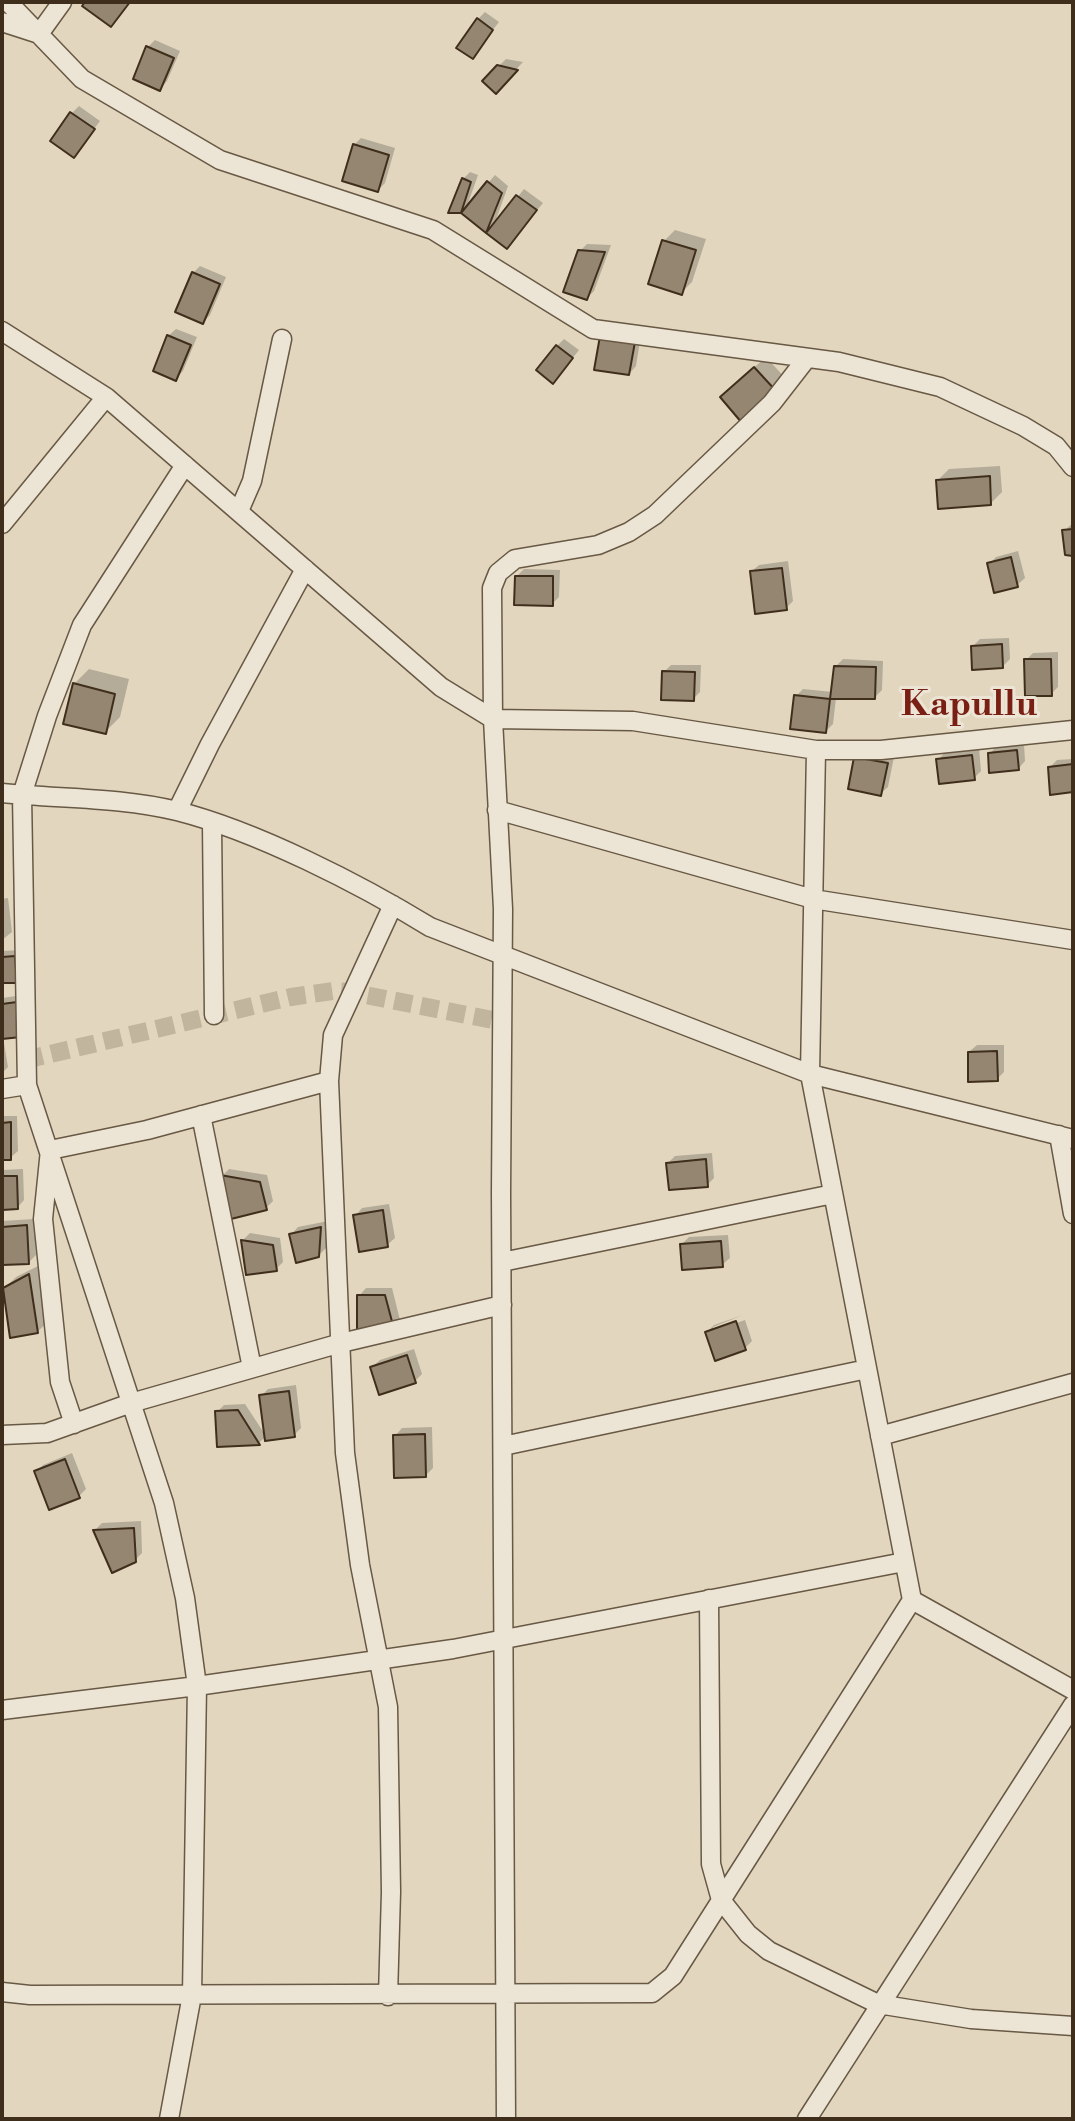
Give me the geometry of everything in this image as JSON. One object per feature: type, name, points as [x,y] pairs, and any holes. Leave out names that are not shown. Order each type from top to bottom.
[{"type":"street","points":[[8,2],[82,79],[220,160],[433,230],[593,329],[839,362],[940,387],[1023,426],[1056,446],[1073,467]]},
{"type":"street","points":[[39,34],[62,2]]},
{"type":"street","points":[[2,22],[39,34]]},
{"type":"street","points":[[2,331],[106,397],[440,687],[493,719],[633,721],[816,750],[880,750],[1073,730]]},
{"type":"street","points":[[239,512],[252,481],[282,338]]},
{"type":"street","points":[[506,2119],[503,956],[493,719],[492,588],[503,566],[522,557],[598,545],[642,524],[736,439],[772,402],[807,358]]},
{"type":"street","points":[[2,524],[106,397]]},
{"type":"street","points":[[169,2119],[192,1995],[197,1686],[185,1598],[164,1503],[27,1085],[22,795],[47,716],[82,625],[185,465]]},
{"type":"street","points":[[177,811],[210,744],[305,569]]},
{"type":"street","points":[[2,1992],[30,1995],[505,1995],[652,1993],[668,1983],[912,1600],[810,1074],[816,750]]},
{"type":"street","points":[[2,793],[97,798],[177,811],[260,840],[393,905],[430,927],[810,1074],[1066,1137],[1073,1214]]},
{"type":"street","points":[[497,810],[813,900],[1073,940]]},
{"type":"street","points":[[212,823],[214,1016]]},
{"type":"street","points":[[388,1996],[391,1892],[388,1707],[345,1453],[329,1081],[333,1035],[393,905]]},
{"type":"street","points":[[50,1150],[201,1115],[329,1081]]},
{"type":"street","points":[[2,1089],[27,1085]]},
{"type":"street","points":[[201,1115],[252,1368]]},
{"type":"street","points":[[50,1150],[43,1219],[60,1382],[74,1424]]},
{"type":"street","points":[[502,1262],[833,1194]]},
{"type":"street","points":[[2,1435],[47,1433],[131,1402],[341,1343],[502,1306]]},
{"type":"street","points":[[503,1446],[867,1369]]},
{"type":"street","points":[[880,1436],[1073,1383]]},
{"type":"street","points":[[2,1710],[379,1660],[504,1639],[904,1562]]},
{"type":"street","points":[[709,1599],[711,1864],[721,1900],[738,1925],[769,1951],[878,2004],[971,2019],[1073,2026]]},
{"type":"street","points":[[912,1600],[1073,1690]]},
{"type":"street","points":[[807,2119],[878,2004],[1073,1705]]},
{"type":"building","points":[[85,2],[130,2],[111,27],[82,6]]},
{"type":"building","points":[[477,18],[493,30],[473,59],[456,48]]},
{"type":"building","points":[[146,46],[174,58],[160,91],[133,79]]},
{"type":"building","points":[[497,65],[518,70],[496,94],[482,81]]},
{"type":"building","points":[[70,112],[95,129],[74,158],[50,141]]},
{"type":"building","points":[[353,144],[389,155],[378,192],[342,181]]},
{"type":"building","points":[[462,178],[471,182],[461,213],[448,213]]},
{"type":"building","points":[[487,181],[502,193],[486,233],[461,213]]},
{"type":"building","points":[[516,195],[537,210],[507,249],[486,233]]},
{"type":"building","points":[[662,240],[696,250],[682,295],[648,284]]},
{"type":"building","points":[[578,250],[605,252],[587,300],[563,292]]},
{"type":"building","points":[[192,272],[220,284],[203,324],[175,312]]},
{"type":"building","points":[[167,335],[191,345],[176,381],[153,371]]},
{"type":"building","points":[[600,336],[635,342],[629,375],[594,370]]},
{"type":"building","points":[[556,345],[573,358],[553,384],[536,370]]},
{"type":"building","points":[[754,367],[777,392],[742,423],[720,397]]},
{"type":"building","points":[[990,476],[991,505],[938,509],[936,480]]},
{"type":"building","points":[[1073,529],[1073,556],[1065,555],[1062,530]]},
{"type":"building","points":[[1011,557],[1018,587],[994,593],[987,563]]},
{"type":"building","points":[[782,568],[787,610],[755,614],[750,571]]},
{"type":"building","points":[[515,576],[553,576],[553,606],[514,605]]},
{"type":"building","points":[[1002,644],[1003,668],[972,670],[971,646]]},
{"type":"building","points":[[1024,659],[1051,659],[1052,696],[1025,696]]},
{"type":"building","points":[[834,666],[876,667],[875,699],[830,699]]},
{"type":"building","points":[[662,671],[695,672],[694,701],[661,700]]},
{"type":"building","points":[[73,683],[115,694],[106,734],[63,724]]},
{"type":"building","points":[[794,695],[830,699],[826,733],[790,729]]},
{"type":"building","points":[[1017,750],[1019,770],[989,773],[988,753]]},
{"type":"building","points":[[972,755],[975,780],[939,784],[936,759]]},
{"type":"building","points":[[854,757],[888,763],[881,796],[848,789]]},
{"type":"building","points":[[1073,764],[1073,792],[1050,795],[1048,767]]},
{"type":"building","points":[[15,956],[17,983],[2,983],[2,957]]},
{"type":"building","points":[[17,1002],[21,1037],[2,1039],[2,1004]]},
{"type":"building","points":[[997,1051],[998,1081],[968,1082],[968,1052]]},
{"type":"building","points":[[11,1122],[11,1160],[2,1160],[2,1123]]},
{"type":"building","points":[[706,1159],[708,1187],[669,1190],[666,1163]]},
{"type":"building","points":[[220,1175],[260,1182],[267,1210],[231,1219]]},
{"type":"building","points":[[2,1176],[17,1176],[18,1209],[2,1210]]},
{"type":"building","points":[[383,1210],[388,1247],[359,1252],[353,1215]]},
{"type":"building","points":[[27,1225],[29,1264],[2,1265],[2,1227]]},
{"type":"building","points":[[321,1227],[319,1257],[296,1263],[289,1234]]},
{"type":"building","points":[[241,1240],[273,1245],[277,1271],[246,1275]]},
{"type":"building","points":[[721,1241],[723,1267],[682,1270],[680,1244]]},
{"type":"building","points":[[29,1274],[38,1333],[10,1338],[3,1288]]},
{"type":"building","points":[[357,1295],[385,1295],[394,1329],[357,1329]]},
{"type":"building","points":[[736,1321],[746,1350],[715,1361],[705,1332]]},
{"type":"building","points":[[407,1355],[416,1383],[379,1395],[370,1367]]},
{"type":"building","points":[[289,1391],[295,1437],[265,1441],[259,1395]]},
{"type":"building","points":[[238,1410],[260,1445],[217,1447],[215,1411]]},
{"type":"building","points":[[425,1434],[426,1477],[394,1478],[393,1435]]},
{"type":"building","points":[[65,1459],[80,1498],[49,1510],[34,1471]]},
{"type":"building","points":[[134,1528],[136,1562],[112,1573],[93,1530]]},
{"type":"tunnel","points":[[25,1060],[291,997],[333,991],[503,1022]]},
{"type":"district","name":"Kapullu","points":[[969,707]]}]
